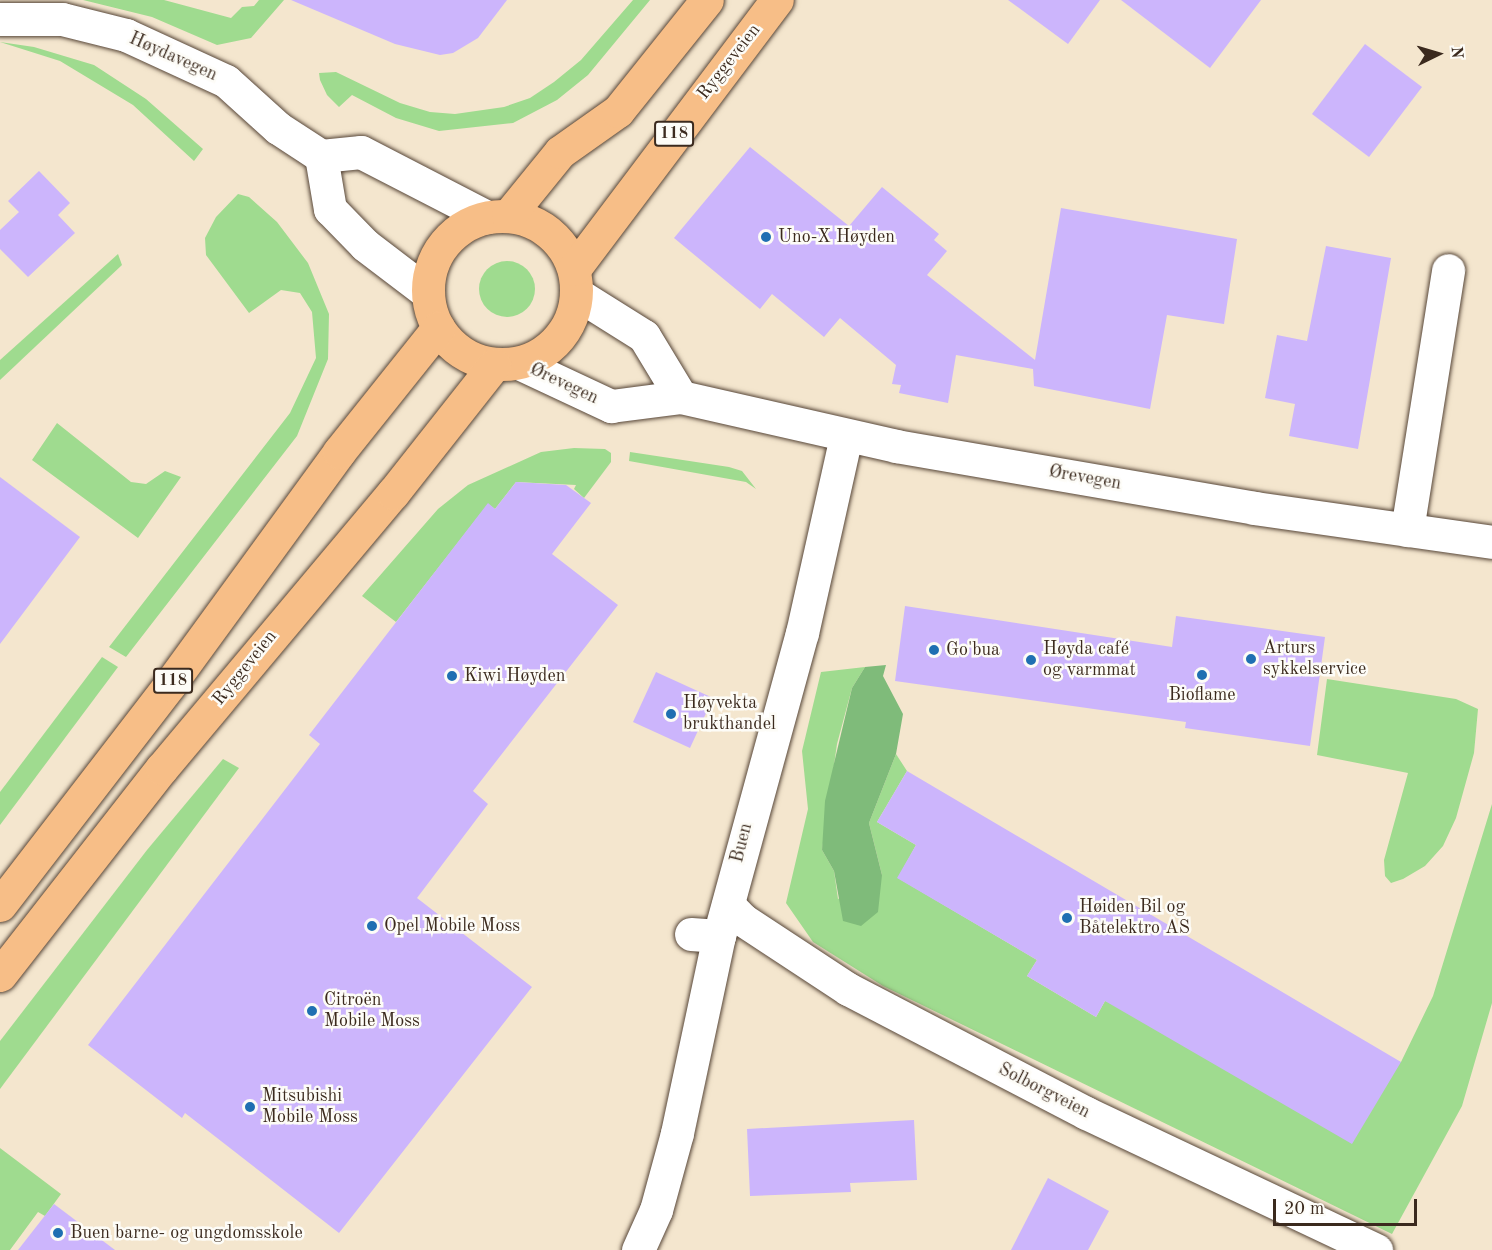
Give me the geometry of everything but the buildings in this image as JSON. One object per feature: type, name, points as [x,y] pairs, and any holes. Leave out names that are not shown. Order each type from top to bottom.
[{"type":"main road","points":[[497,216],[560,152],[618,111],[707,0]]},
{"type":"main road","name":"Ryggeveien","points":[[575,282],[777,0]]},
{"type":"main road","points":[[507,364],[472,359],[452,346],[438,328],[428,293],[432,267],[444,244],[463,227],[497,216],[530,221],[549,232],[565,249],[575,282]]},
{"type":"main road","name":"118","points":[[507,364],[541,354],[560,338],[572,318],[575,282]]},
{"type":"main road","name":"118","points":[[0,905],[170,684],[339,452],[438,328]]},
{"type":"main road","name":"Ryggeveien","points":[[0,975],[162,768],[393,493],[507,364]]},
{"type":"street","name":"Høydavegen","points":[[0,19],[62,19],[126,34],[226,81],[278,128],[321,156]]},
{"type":"street","points":[[428,293],[366,245],[330,209],[321,156],[361,152],[497,216]]},
{"type":"street","points":[[1407,530],[1448,270]]},
{"type":"street","points":[[575,282],[644,336],[681,397]]},
{"type":"street","name":"Ørevegen","points":[[507,364],[611,406],[681,397],[846,436],[1254,508],[1492,542]]},
{"type":"street","name":"Buen","points":[[638,1250],[656,1210],[677,1133],[728,844],[802,633],[846,436]]},
{"type":"street","name":"Solborgveien","points":[[712,925],[743,920],[848,989],[1086,1113],[1376,1250]]},
{"type":"green space","points":[[83,0],[164,0],[231,18],[242,7],[254,6],[259,0],[284,0],[251,38],[217,45],[152,17]]},
{"type":"green space","points":[[633,0],[650,0],[588,75],[557,100],[513,123],[439,131],[396,118],[352,95],[339,107],[327,95],[320,80],[319,73],[336,72],[400,103],[430,112],[455,114],[504,107],[530,98],[581,60]]},
{"type":"green space","points":[[0,42],[34,47],[94,65],[146,99],[203,149],[194,161],[133,105],[60,61]]},
{"type":"green space","points":[[238,194],[249,197],[277,222],[308,263],[329,314],[328,359],[297,436],[126,657],[109,647],[290,413],[316,358],[312,312],[300,293],[281,290],[249,313],[206,255],[205,238],[216,217]]},
{"type":"green space","points":[[118,254],[122,265],[0,380],[0,360]]},
{"type":"green space","points":[[507,261],[518,263],[527,269],[533,278],[535,289],[533,300],[527,309],[518,315],[507,317],[496,315],[487,309],[481,300],[479,289],[481,278],[487,269],[496,263]]},
{"type":"green space","points":[[57,423],[131,482],[146,484],[165,471],[181,477],[138,538],[32,460]]},
{"type":"green space","points":[[574,448],[605,449],[611,453],[611,462],[584,498],[574,489],[576,485],[516,482],[495,509],[488,504],[396,622],[362,596],[438,509],[468,485],[541,452]]},
{"type":"green space","points":[[630,452],[729,467],[742,471],[756,489],[746,482],[629,461]]},
{"type":"green space","points":[[102,657],[118,667],[0,825],[0,792]]},
{"type":"green space","points":[[886,665],[883,676],[903,714],[896,754],[869,823],[882,875],[878,912],[861,926],[843,921],[834,871],[822,850],[825,801],[852,688],[865,667]]},
{"type":"green space","points":[[865,667],[852,688],[837,744],[822,850],[834,871],[838,899],[882,875],[869,823],[896,754],[907,771],[877,822],[916,845],[898,878],[1037,960],[1027,976],[1096,1017],[1105,1001],[1401,1062],[1433,996],[1492,804],[1492,1003],[1462,1106],[1392,1234],[883,986],[813,942],[786,903],[808,809],[802,751],[821,672]]},
{"type":"green space","points":[[1327,679],[1456,699],[1478,709],[1474,753],[1456,818],[1443,846],[1425,866],[1403,879],[1391,883],[1385,876],[1384,860],[1408,773],[1317,755]]},
{"type":"green space","points":[[223,759],[239,768],[0,1089],[0,1041],[147,850]]},
{"type":"green space","points":[[0,1148],[61,1194],[45,1216],[38,1212],[10,1250],[0,1250]]},
{"type":"place","name":"Uno-X Høyden","points":[[766,237]]},
{"type":"place","name":"Go'bua","points":[[934,650]]},
{"type":"place","name":"Arturs sykkelservice","points":[[1251,659]]},
{"type":"place","name":"Høyda café og varmmat","points":[[1031,660]]},
{"type":"place","name":"Bioflame","points":[[1202,675]]},
{"type":"place","name":"Kiwi Høyden","points":[[452,676]]},
{"type":"place","name":"Høyvekta brukthandel","points":[[671,714]]},
{"type":"place","name":"Høiden Bil og Båtelektro AS","points":[[1067,918]]},
{"type":"place","name":"Opel Mobile Moss","points":[[372,926]]},
{"type":"place","name":"Citroën Mobile Moss","points":[[312,1011]]},
{"type":"place","name":"Mitsubishi Mobile Moss","points":[[250,1107]]},
{"type":"place","name":"Buen barne- og ungdomsskole","points":[[58,1233]]}]
